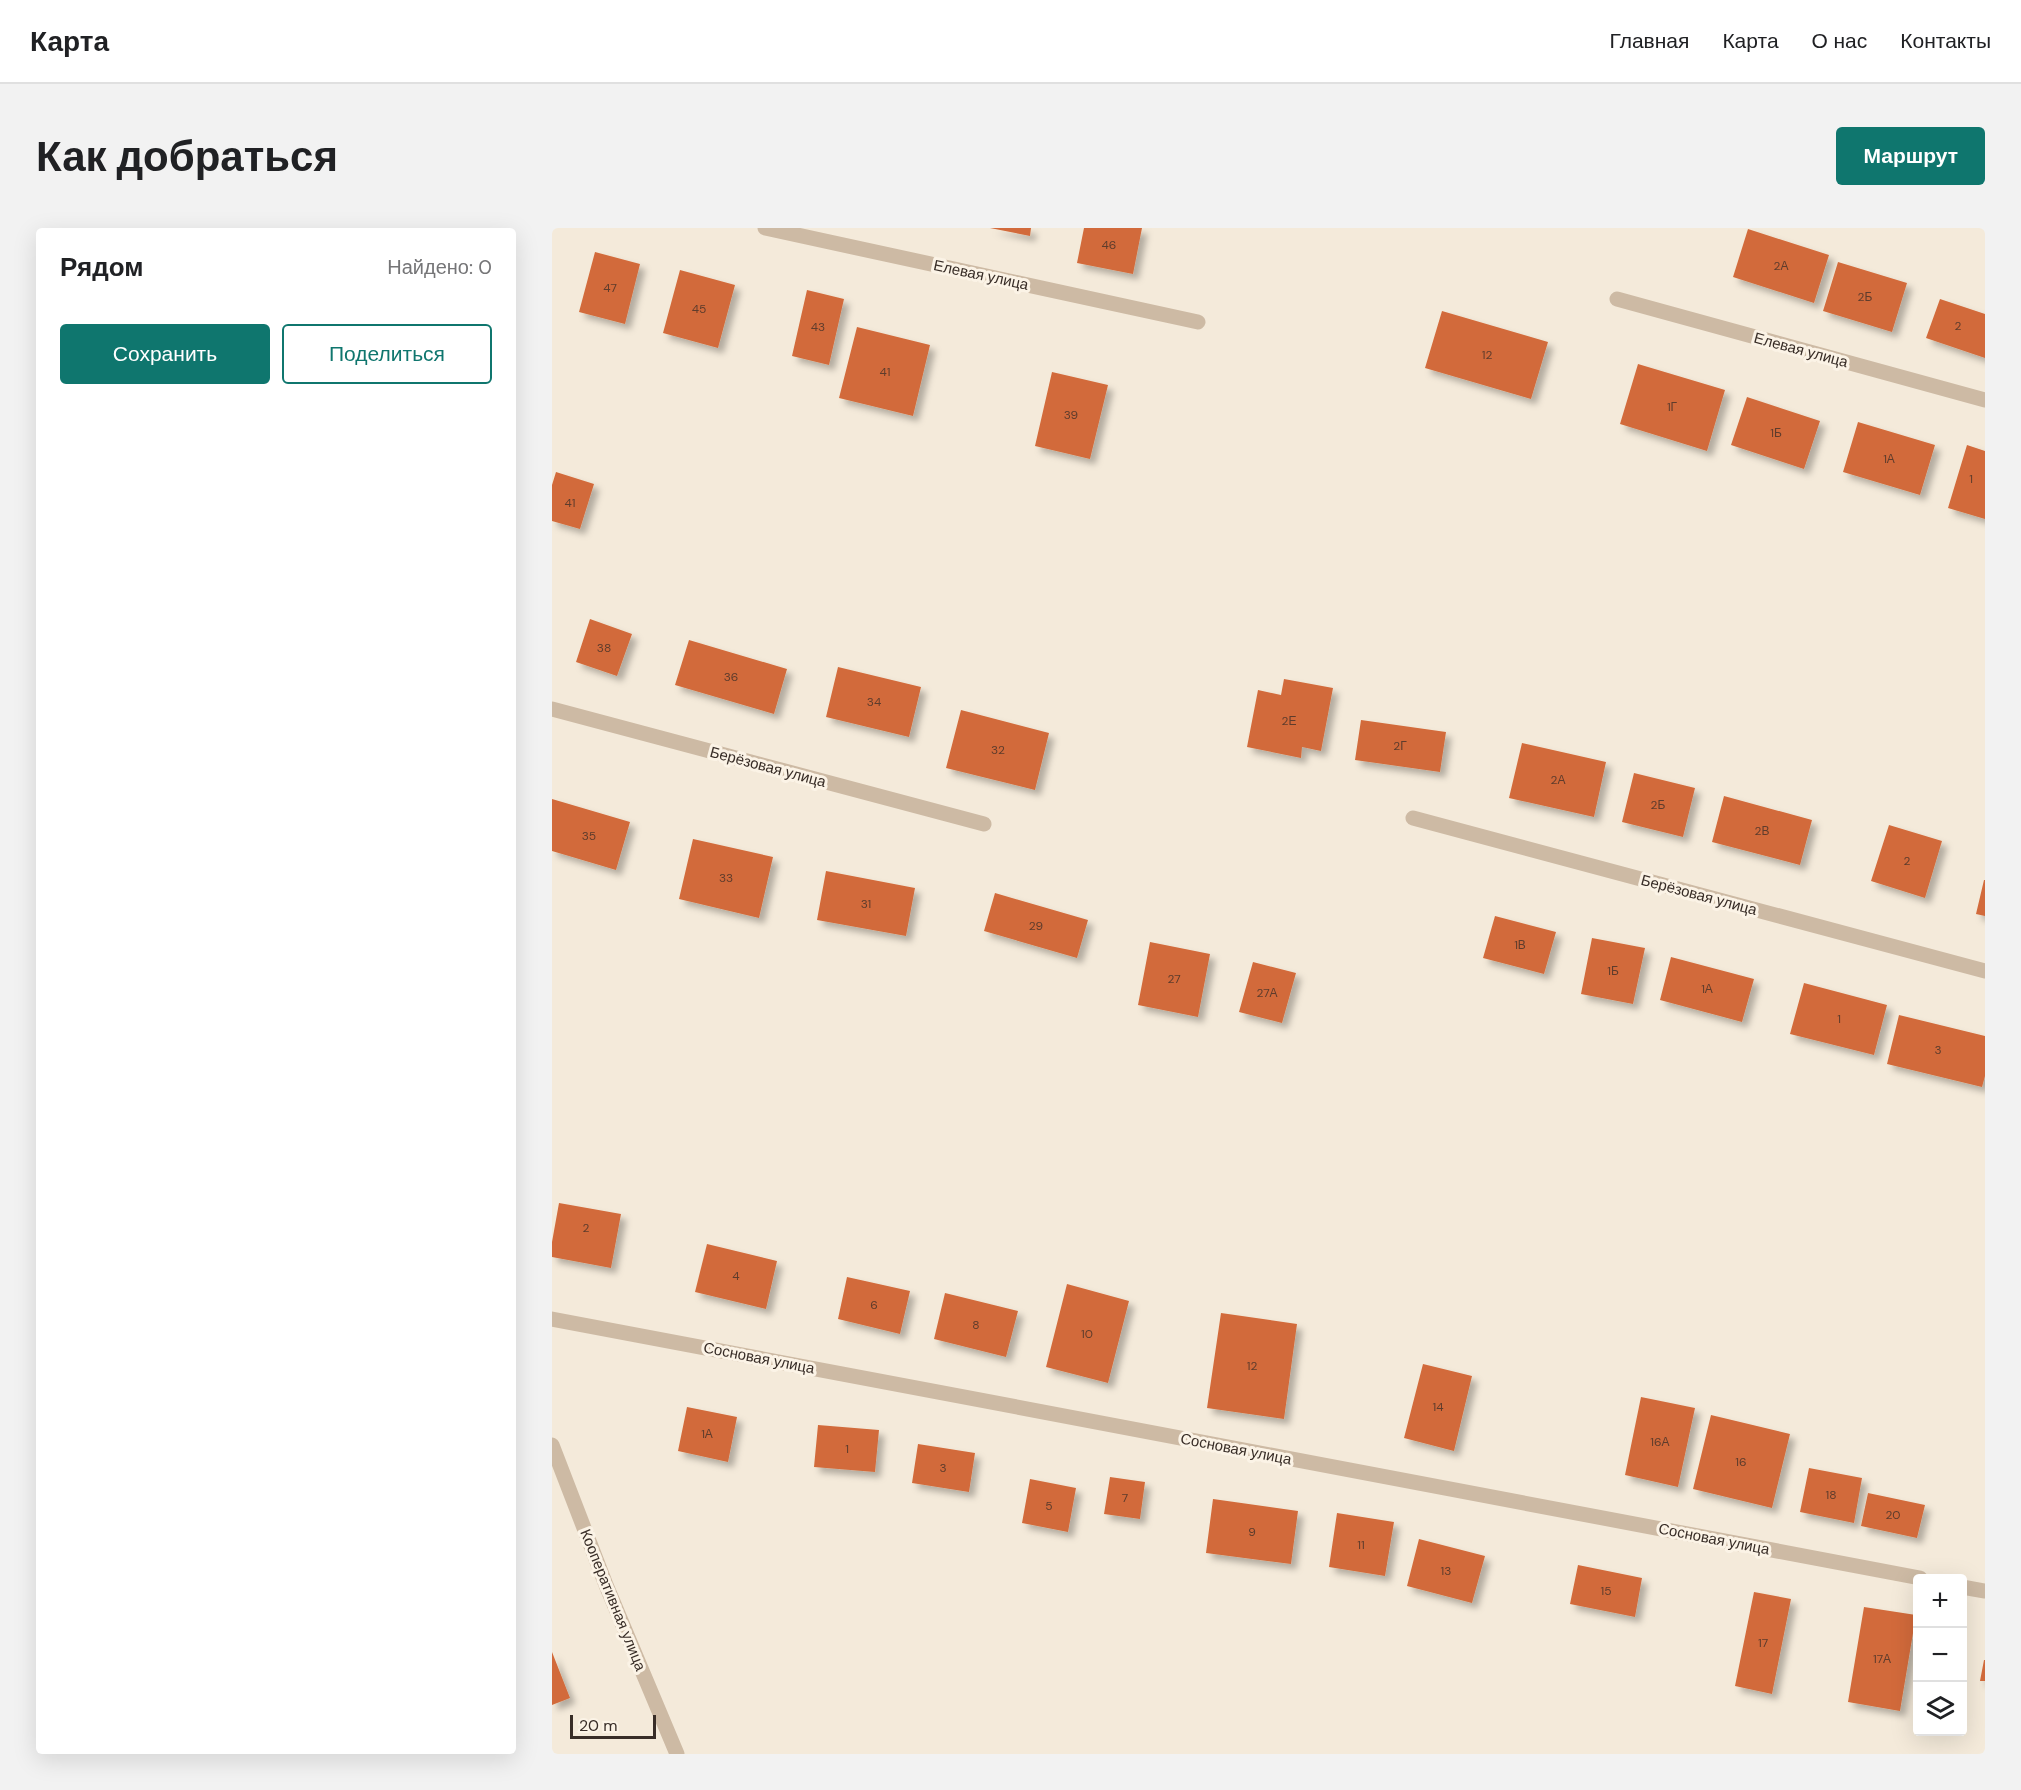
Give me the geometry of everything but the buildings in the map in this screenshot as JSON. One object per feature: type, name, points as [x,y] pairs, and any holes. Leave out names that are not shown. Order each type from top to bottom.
[{"type":"street","name":"Елевая улица","points":[[765,228],[1198,322]]},
{"type":"street","name":"Елевая улица","points":[[1617,299],[1985,400]]},
{"type":"street","name":"Берёзовая улица","points":[[552,709],[984,824]]},
{"type":"street","name":"Берёзовая улица","points":[[1413,818],[1985,971]]},
{"type":"street","name":"Сосновая улица","points":[[552,1319],[1913,1577]]},
{"type":"street","name":"Кооперативная улица","points":[[552,1445],[606,1585],[676,1754]]},
{"type":"street","points":[[1967,1588],[1985,1591]]}]
